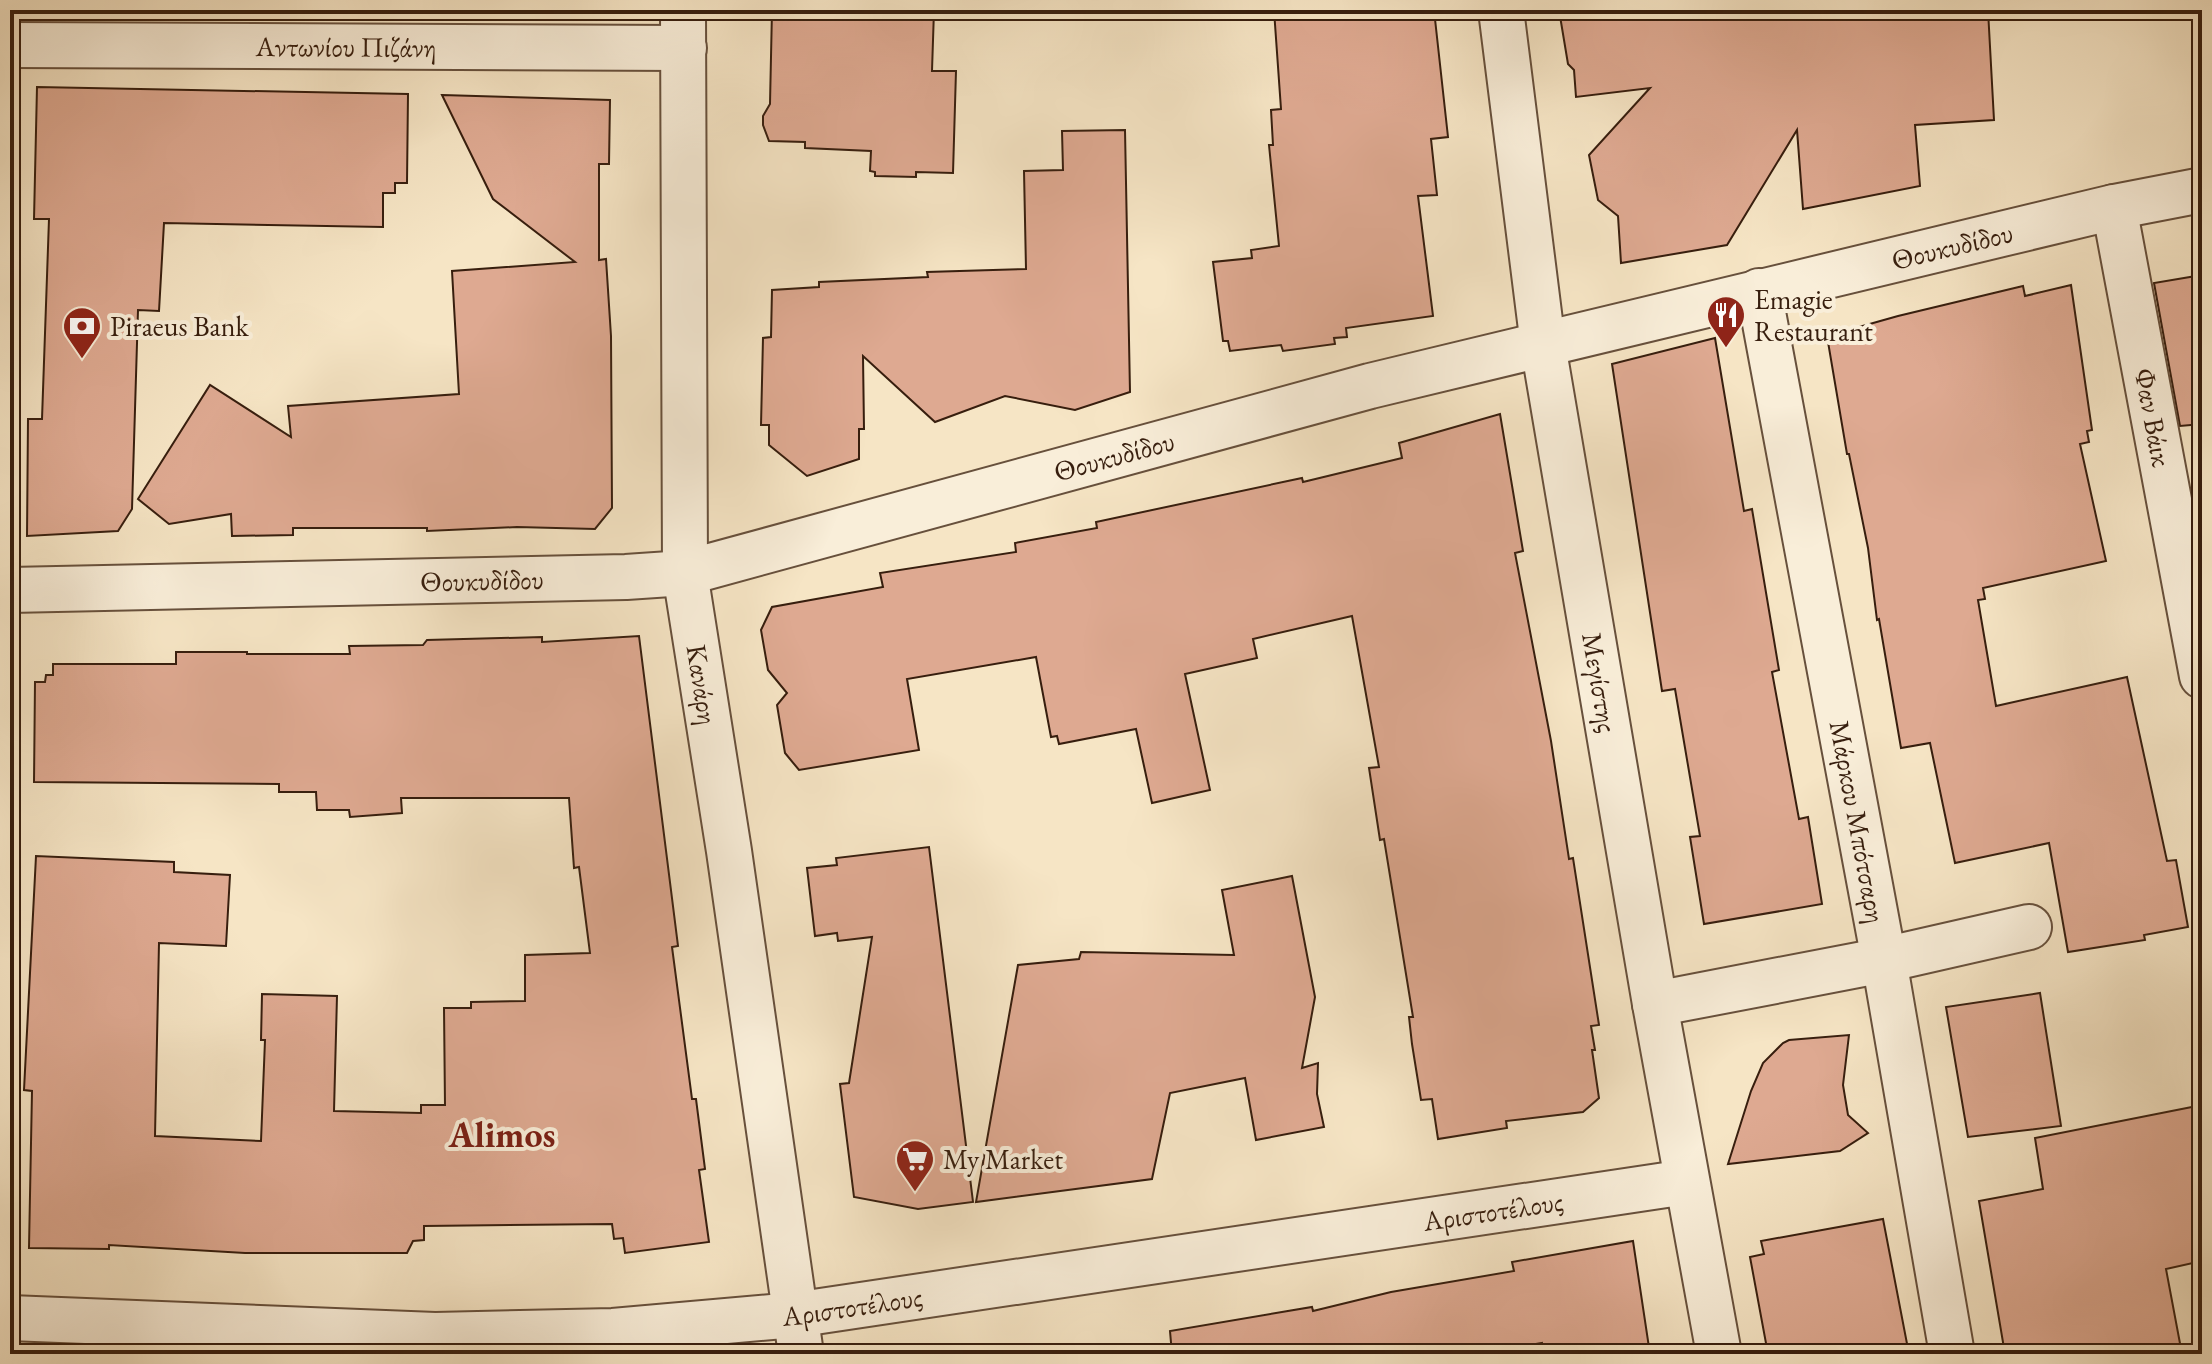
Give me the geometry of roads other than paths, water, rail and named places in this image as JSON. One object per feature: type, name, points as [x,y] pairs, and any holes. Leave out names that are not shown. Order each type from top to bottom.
[{"type":"street","name":"Μεγίστης","points":[[1501,10],[1543,345],[1686,1182],[1719,1354]]},
{"type":"street","name":"Αντωνίου Πιζάνη","points":[[10,45],[684,29]]},
{"type":"street","name":"Κανάρη","points":[[684,29],[685,573],[729,851],[797,1334]]},
{"type":"street","name":"Θουκυδίδου","points":[[10,590],[685,573],[1355,390],[2114,207],[2202,190]]},
{"type":"street","name":"Φαν Βάικ","points":[[2114,207],[2202,676]]},
{"type":"street","name":"Μάρκου Μπότσαρη","points":[[1759,291],[1884,960],[1952,1354]]},
{"type":"street","points":[[1655,1004],[1884,960],[2029,927]]},
{"type":"street","name":"Αριστοτέλους","points":[[10,1318],[435,1335],[613,1331],[797,1334],[1686,1182]]},
{"type":"place","name":"Emagie Restaurant","points":[[1726,349]]},
{"type":"place","name":"Piraeus Bank","points":[[82,360]]},
{"type":"place","name":"My Market","points":[[915,1193]]},
{"type":"district","name":"Alimos","points":[[502,1134]]}]
